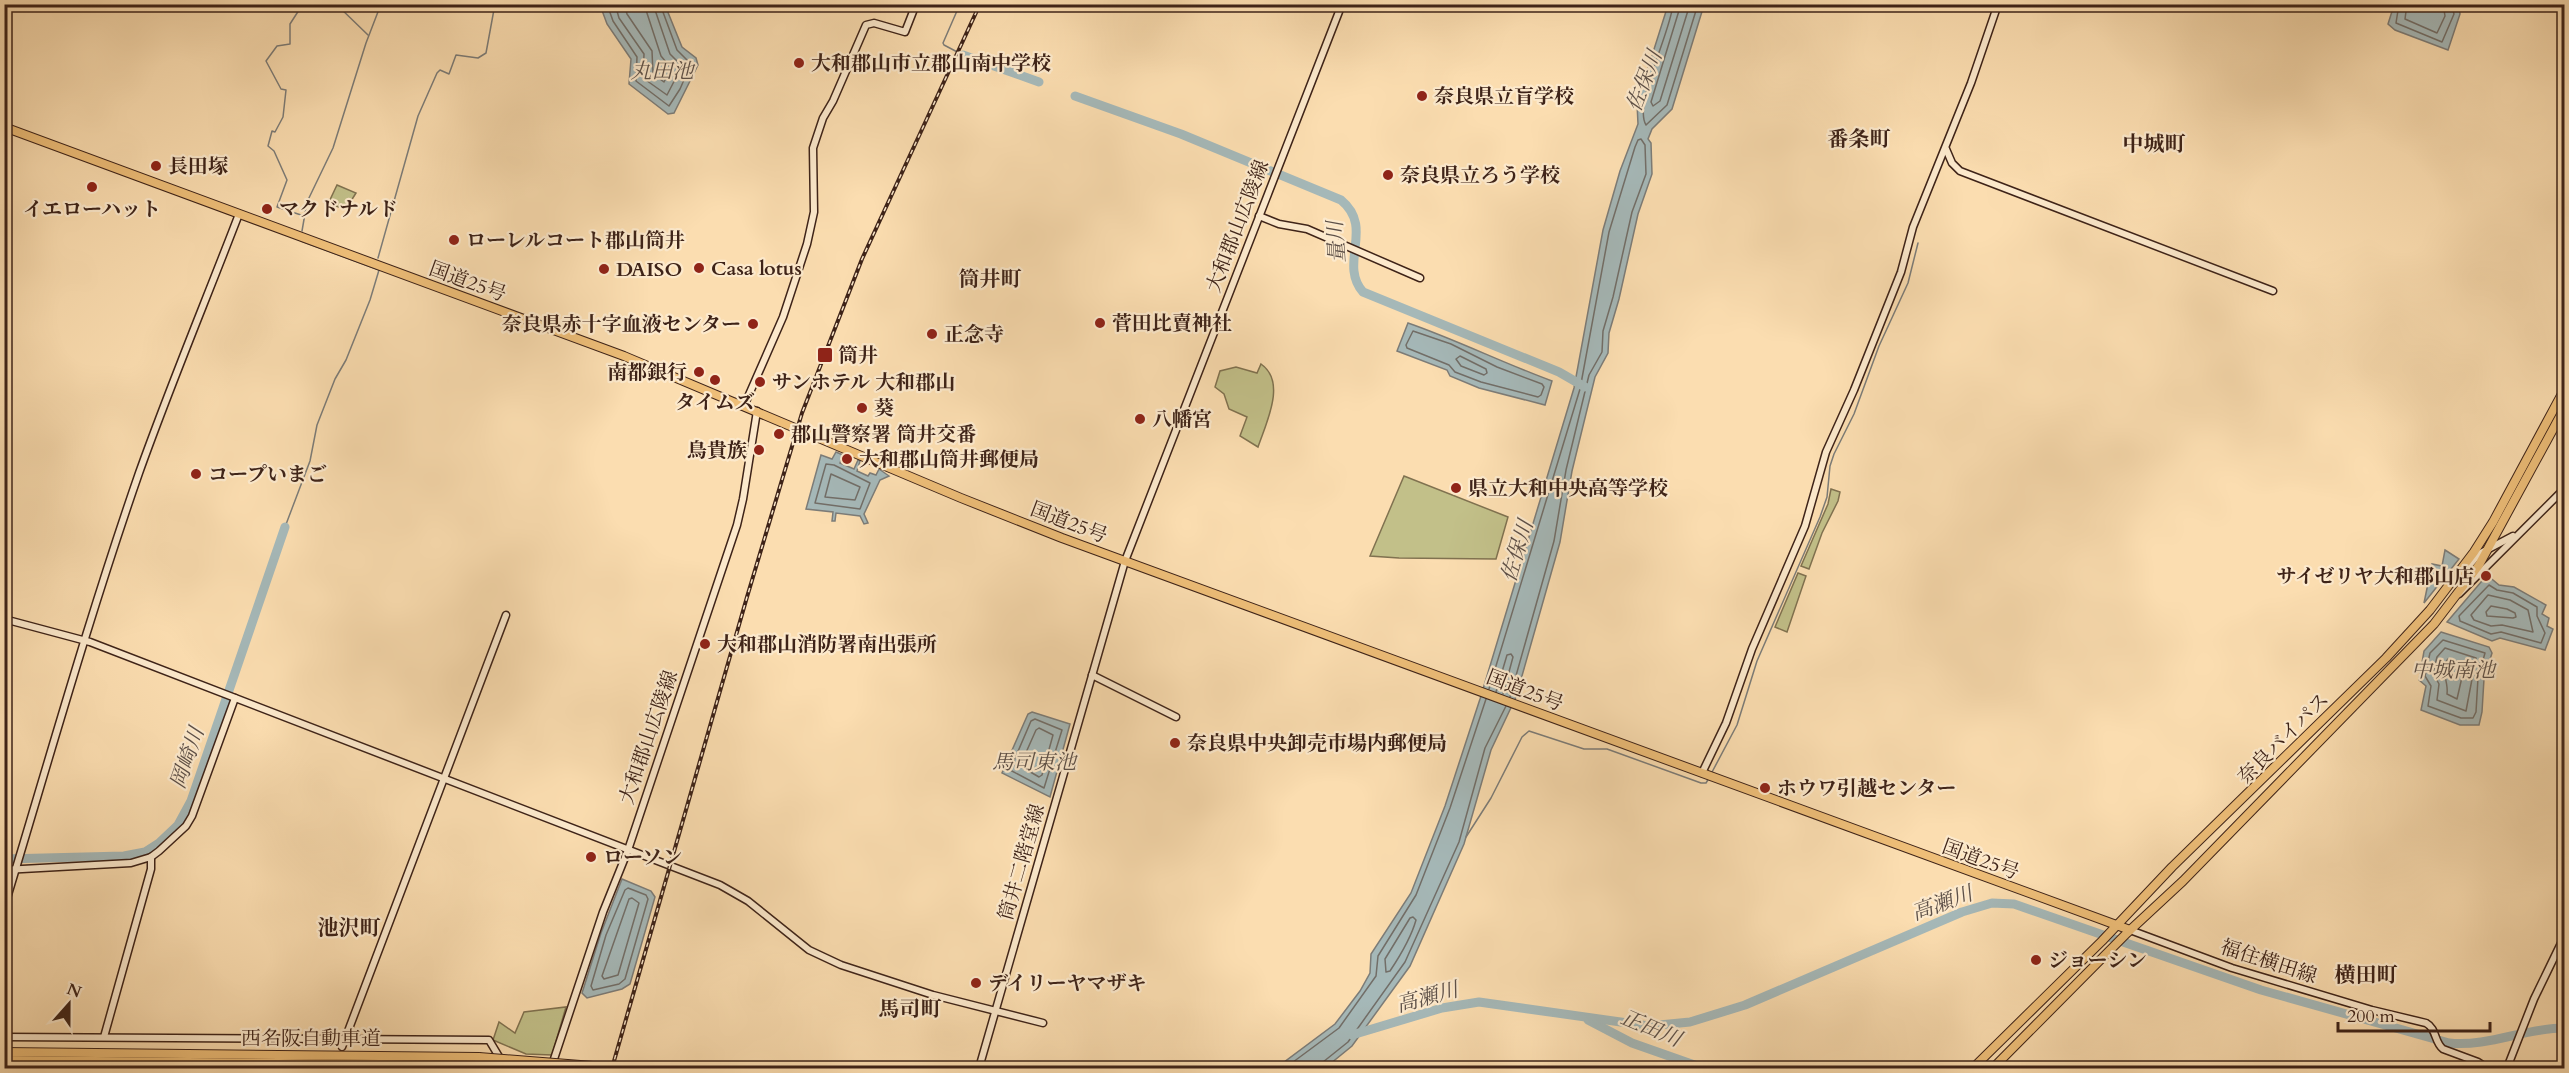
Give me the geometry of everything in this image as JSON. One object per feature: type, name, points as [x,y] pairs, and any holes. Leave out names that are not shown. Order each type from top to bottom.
[{"type":"highway","name":"国道25号","points":[[4,127],[624,356],[962,498],[1125,561],[2128,931]]},
{"type":"highway","name":"奈良バイパス","points":[[1973,1068],[2104,940],[2172,867],[2386,658],[2448,586],[2493,522],[2562,403],[2565,390]]},
{"type":"highway","name":"奈良バイパス","points":[[1993,1068],[2128,931],[2183,880],[2434,624],[2459,594],[2489,548],[2565,409]]},
{"type":"highway","name":"西名阪自動車道","points":[[4,1050],[479,1061],[618,1068]]},
{"type":"highway","name":"西名阪自動車道","points":[[4,1060],[479,1061],[542,1068]]},
{"type":"street","points":[[744,406],[783,317],[807,244],[814,212],[812,152],[823,118],[867,25],[874,23],[905,32],[916,4]]},
{"type":"street","name":"大和郡山広陵線","points":[[1125,561],[1342,4]]},
{"type":"street","points":[[1707,775],[1752,649],[1805,526],[1826,452],[1901,272],[1913,227],[1946,148],[1998,4]]},
{"type":"street","points":[[1946,148],[1952,164],[1960,171],[2273,291]]},
{"type":"street","points":[[4,908],[84,640],[146,453],[239,214]]},
{"type":"street","points":[[1259,216],[1278,224],[1307,229],[1420,278]]},
{"type":"street","name":"大和郡山広陵線","points":[[551,1068],[603,912],[628,850],[736,525],[743,499],[757,411]]},
{"type":"street","points":[[2459,594],[2565,489]]},
{"type":"street","points":[[2448,586],[2479,554],[2508,540],[2530,523]]},
{"type":"street","name":"筒井二階堂線","points":[[980,1068],[1125,561]]},
{"type":"street","points":[[342,1047],[506,615]]},
{"type":"street","points":[[4,619],[84,640],[735,893],[809,950],[841,965],[995,1012],[1043,1023]]},
{"type":"street","points":[[1092,675],[1176,717]]},
{"type":"street","points":[[4,870],[131,863],[151,857],[174,838],[192,816],[234,698]]},
{"type":"street","points":[[104,1037],[151,869],[151,857]]},
{"type":"street","name":"福住横田線","points":[[2128,931],[2232,968],[2361,1007],[2426,1023],[2433,1029],[2439,1046],[2487,1068]]},
{"type":"street","points":[[2507,1068],[2522,1027],[2565,937]]},
{"type":"street","points":[[4,1037],[489,1040],[506,1068]]},
{"type":"shaded area","points":[[337,185],[356,193],[346,209],[328,204]]},
{"type":"shaded area","points":[[1261,364],[1269,372],[1274,392],[1258,447],[1240,436],[1247,417],[1229,409],[1224,394],[1215,387],[1220,371],[1236,367],[1257,373]]},
{"type":"shaded area","points":[[1404,476],[1508,517],[1496,559],[1370,556]]},
{"type":"shaded area","points":[[1831,489],[1840,492],[1838,501],[1822,533],[1809,569],[1801,566],[1828,504]]},
{"type":"shaded area","points":[[1798,573],[1806,576],[1787,632],[1775,627]]},
{"type":"shaded area","points":[[566,1007],[552,1055],[526,1054],[493,1040],[499,1022],[515,1033],[524,1012]]},
{"type":"water","name":"丸田池","points":[[600,5],[665,5],[682,47],[696,58],[698,65],[674,113],[668,114],[629,84],[631,59],[607,24]]},
{"type":"water","name":"佐保川","points":[[1668,5],[1704,5],[1672,109],[1652,129],[1648,139],[1651,143],[1652,174],[1638,214],[1609,333],[1608,353],[1595,377],[1572,471],[1560,542],[1516,697],[1491,750],[1464,844],[1410,966],[1352,1046],[1325,1068],[1270,1068],[1284,1062],[1335,1024],[1360,991],[1370,973],[1371,954],[1411,893],[1445,806],[1480,699],[1574,388],[1603,230],[1620,171],[1638,124],[1637,103]]},
{"type":"water","points":[[2394,5],[2450,5],[2459,8],[2460,14],[2448,50],[2395,30],[2388,24]]},
{"type":"water","points":[[1408,323],[1552,381],[1545,405],[1479,388],[1450,376],[1447,370],[1397,351]]},
{"type":"water","points":[[836,452],[843,455],[840,463],[854,469],[858,460],[860,461],[857,471],[868,476],[870,473],[876,475],[879,469],[889,476],[880,480],[864,514],[868,523],[864,524],[860,516],[836,513],[835,521],[832,521],[833,512],[806,509],[821,455],[832,459]]},
{"type":"water","points":[[2445,550],[2459,559],[2424,603],[2432,564],[2442,566]]},
{"type":"water","name":"中城南池","points":[[2487,575],[2499,585],[2514,587],[2546,605],[2542,614],[2549,618],[2547,626],[2553,629],[2545,650],[2500,638],[2492,641],[2447,622]]},
{"type":"water","name":"中城南池","points":[[2441,632],[2489,647],[2492,653],[2484,679],[2479,725],[2460,725],[2421,710],[2426,686],[2419,680],[2424,651]]},
{"type":"water","name":"馬司東池","points":[[1032,712],[1070,724],[1050,797],[1002,773],[1028,714]]},
{"type":"water","points":[[622,879],[651,891],[655,897],[630,984],[622,989],[587,998],[582,993],[601,933]]},
{"type":"waterway","points":[[304,216],[277,207],[287,180],[274,151],[268,146],[272,131],[275,132],[283,117],[286,90],[281,89],[266,61],[277,46],[290,44],[290,24],[299,10],[305,9],[306,4]]},
{"type":"waterway","points":[[336,4],[368,35]]},
{"type":"waterway","points":[[302,231],[307,202],[333,148],[366,43],[381,4]]},
{"type":"waterway","points":[[378,258],[418,116],[437,73],[440,70],[449,74],[456,55],[478,58],[486,53],[495,4]]},
{"type":"waterway","name":"量川","points":[[960,4],[943,43],[963,55]]},
{"type":"waterway","name":"量川","points":[[963,55],[1039,82]]},
{"type":"waterway","name":"量川","points":[[1075,96],[1181,134],[1341,200],[1351,211],[1355,222],[1354,269],[1356,281],[1363,292],[1559,372],[1585,387]]},
{"type":"waterway","points":[[285,527],[310,461],[317,425],[335,379],[346,360],[370,300],[379,270],[301,241]]},
{"type":"waterway","points":[[1711,774],[1737,725],[1757,661],[1820,517],[1827,497],[1830,466],[1834,454],[1854,414],[1879,346],[1908,283],[1918,243]]},
{"type":"waterway","name":"岡崎川","points":[[4,859],[124,856],[145,852],[159,843],[178,825],[191,801],[285,527]]},
{"type":"waterway","points":[[1466,837],[1491,798],[1522,737],[1529,731],[1584,749],[1607,749],[1701,783],[1706,783],[1709,778]]},
{"type":"waterway","name":"高瀬川","points":[[1352,1035],[1442,1008],[1479,1002],[1649,1026],[1690,1022],[1745,1005],[1962,912],[1992,903],[2014,904],[2261,990],[2449,1043],[2464,1044],[2564,1028]]},
{"type":"waterway","name":"正田川","points":[[1588,1020],[1632,1043],[1703,1068]]},
{"type":"railway","points":[[612,1068],[802,413],[862,259],[980,4]]},
{"type":"place","name":"大和郡山市立郡山南中学校","points":[[799,63]]},
{"type":"place","name":"奈良県立盲学校","points":[[1422,96]]},
{"type":"place","name":"長田塚","points":[[156,166]]},
{"type":"place","name":"奈良県立ろう学校","points":[[1388,175]]},
{"type":"place","name":"イエローハット","points":[[92,187]]},
{"type":"place","name":"マクドナルド","points":[[267,209]]},
{"type":"place","name":"ローレルコート郡山筒井","points":[[454,240]]},
{"type":"place","name":"Casa lotus","points":[[699,268]]},
{"type":"place","name":"DAISO","points":[[604,269]]},
{"type":"place","name":"菅田比賣神社","points":[[1100,323]]},
{"type":"place","name":"奈良県赤十字血液センター","points":[[753,324]]},
{"type":"place","name":"正念寺","points":[[932,334]]},
{"type":"place","name":"筒井","points":[[825,355]]},
{"type":"place","name":"南都銀行","points":[[699,372]]},
{"type":"place","name":"タイムズ","points":[[715,380]]},
{"type":"place","name":"サンホテル 大和郡山","points":[[760,382]]},
{"type":"place","name":"葵","points":[[862,408]]},
{"type":"place","name":"八幡宮","points":[[1140,419]]},
{"type":"place","name":"郡山警察署 筒井交番","points":[[779,434]]},
{"type":"place","name":"鳥貴族","points":[[759,450]]},
{"type":"place","name":"大和郡山筒井郵便局","points":[[847,459]]},
{"type":"place","name":"コープいまご","points":[[196,474]]},
{"type":"place","name":"県立大和中央高等学校","points":[[1456,488]]},
{"type":"place","name":"サイゼリヤ大和郡山店","points":[[2486,576]]},
{"type":"place","name":"大和郡山消防署南出張所","points":[[705,644]]},
{"type":"place","name":"奈良県中央卸売市場内郵便局","points":[[1175,743]]},
{"type":"place","name":"ホウワ引越センター","points":[[1765,788]]},
{"type":"place","name":"ローソン","points":[[591,857]]},
{"type":"place","name":"ジョーシン","points":[[2036,960]]},
{"type":"place","name":"デイリーヤマザキ","points":[[976,983]]},
{"type":"district","name":"番条町","points":[[1859,139]]},
{"type":"district","name":"中城町","points":[[2154,144]]},
{"type":"district","name":"筒井町","points":[[990,279]]},
{"type":"district","name":"池沢町","points":[[349,928]]},
{"type":"district","name":"横田町","points":[[2366,975]]},
{"type":"district","name":"馬司町","points":[[910,1009]]}]
